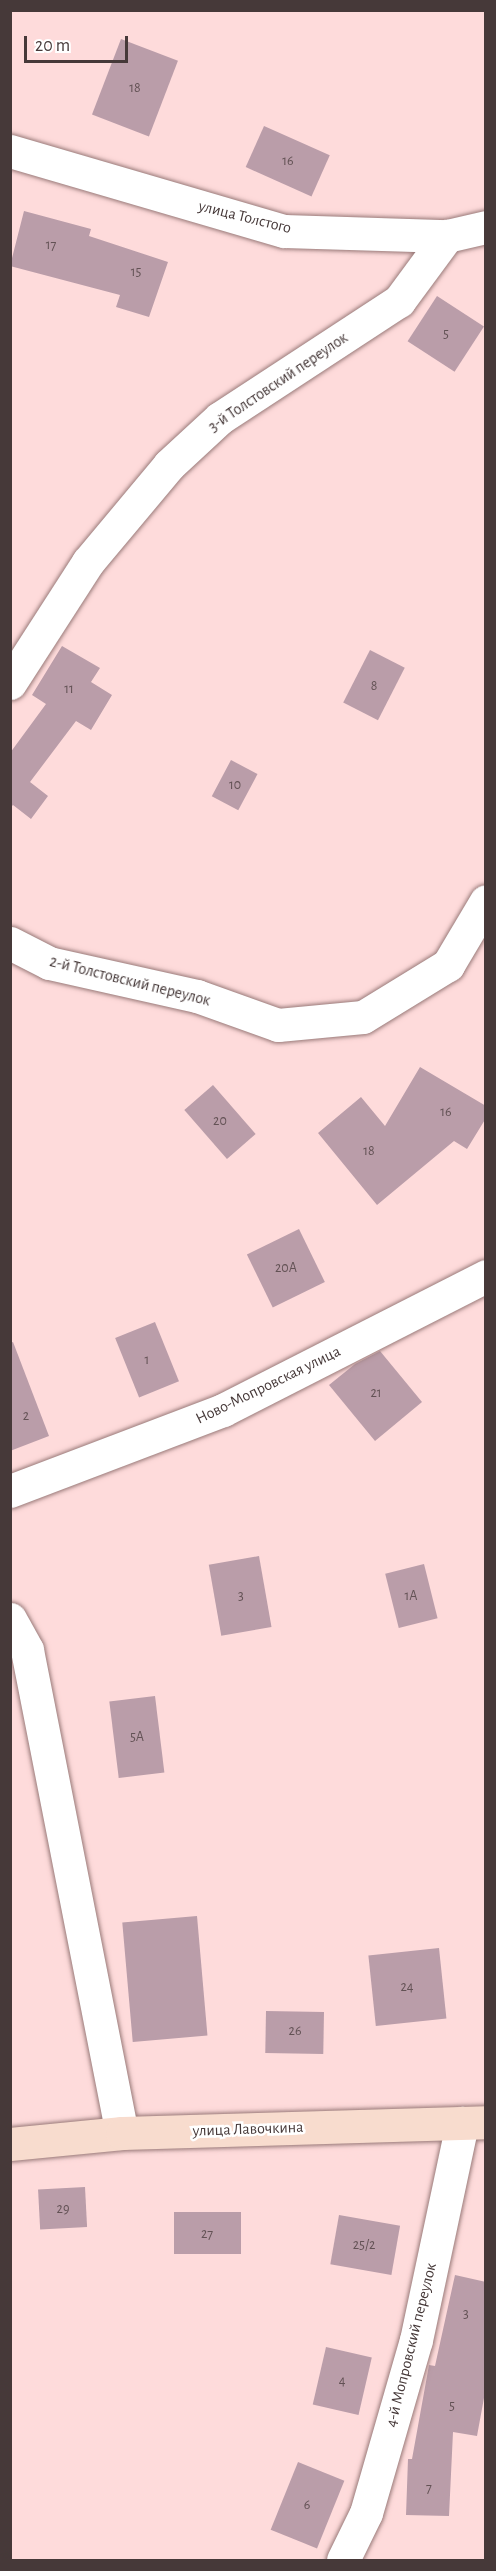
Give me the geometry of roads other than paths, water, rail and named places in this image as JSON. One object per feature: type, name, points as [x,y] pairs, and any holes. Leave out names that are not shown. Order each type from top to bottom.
[{"type":"main road","name":"улица Лавочкина","points":[[10,2144],[122,2133],[474,2122]]},
{"type":"street","name":"улица Толстого","points":[[10,151],[284,231],[447,236],[486,226]]},
{"type":"street","name":"3-й Толстовский переулок","points":[[10,682],[88,562],[169,465],[220,418],[399,301],[447,236]]},
{"type":"street","name":"2-й Толстовский переулок","points":[[10,943],[49,963],[197,996],[278,1025],[363,1017],[448,965],[486,902]]},
{"type":"street","name":"Ново-Мопровская улица","points":[[10,1491],[223,1410],[486,1276]]},
{"type":"street","points":[[10,1619],[27,1650],[122,2133]]},
{"type":"street","name":"4-й Мопровский переулок","points":[[343,2560],[366,2513],[416,2340],[474,2122]]}]
